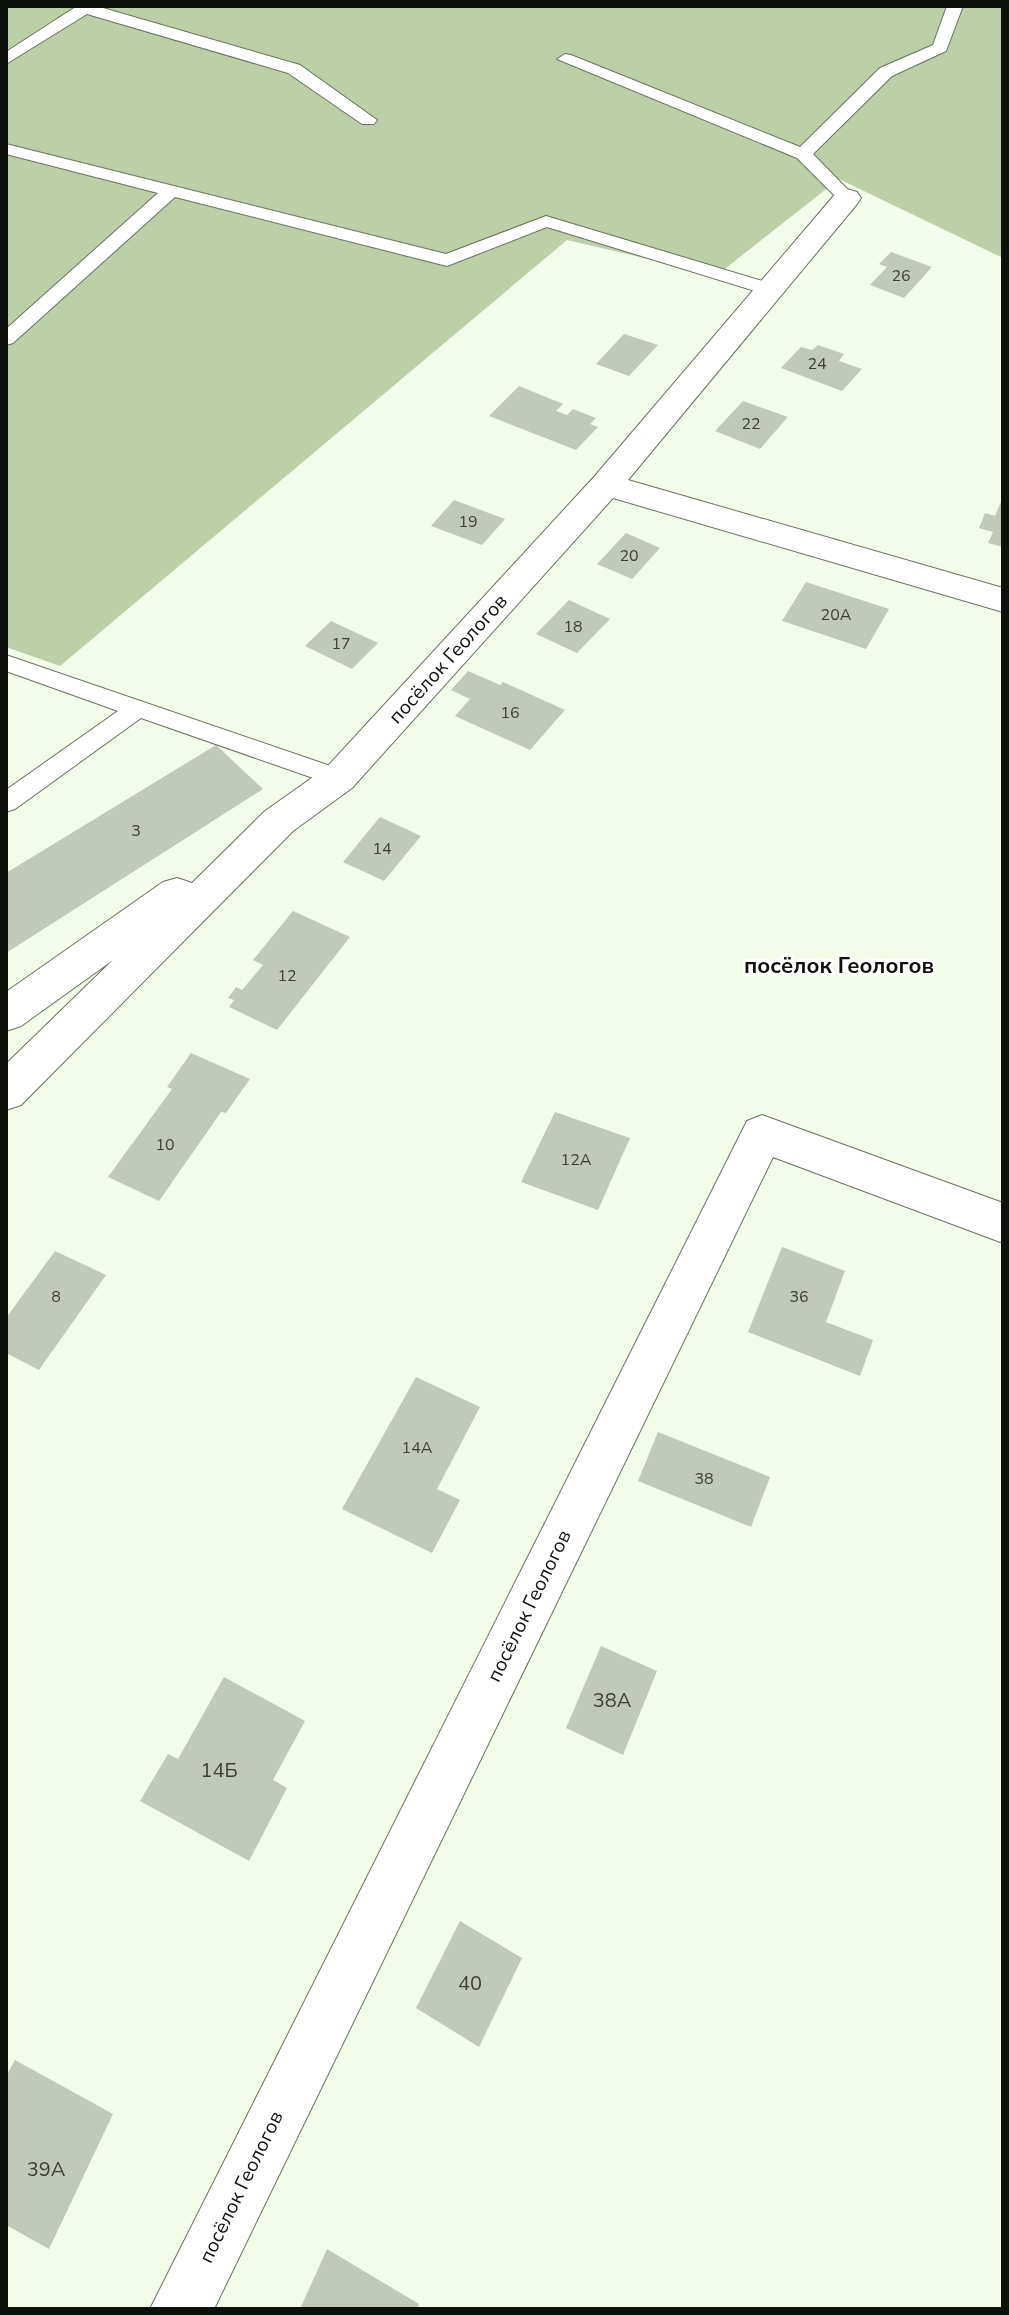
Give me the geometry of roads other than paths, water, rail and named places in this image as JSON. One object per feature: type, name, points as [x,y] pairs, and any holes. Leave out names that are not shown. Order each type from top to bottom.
[{"type":"street","name":"посёлок Геологов","points":[[6,1014],[339,778],[606,485],[847,198]]},
{"type":"street","points":[[606,485],[1003,600]]},
{"type":"street","name":"посёлок Геологов","points":[[6,1092],[279,821]]},
{"type":"street","name":"посёлок Геологов","points":[[181,2309],[762,1134],[1003,1223]]},
{"type":"lane","points":[[803,154],[886,72],[940,48],[955,6]]},
{"type":"lane","points":[[6,59],[87,7],[294,69],[368,120]]},
{"type":"lane","points":[[565,59],[803,154],[847,198]]},
{"type":"lane","points":[[6,149],[447,260],[546,221],[772,290]]},
{"type":"lane","points":[[6,339],[170,192]]},
{"type":"lane","points":[[6,663],[339,778]]},
{"type":"lane","points":[[6,803],[140,707]]},
{"type":"district","name":"посёлок Геологов","points":[[839,966]]}]
